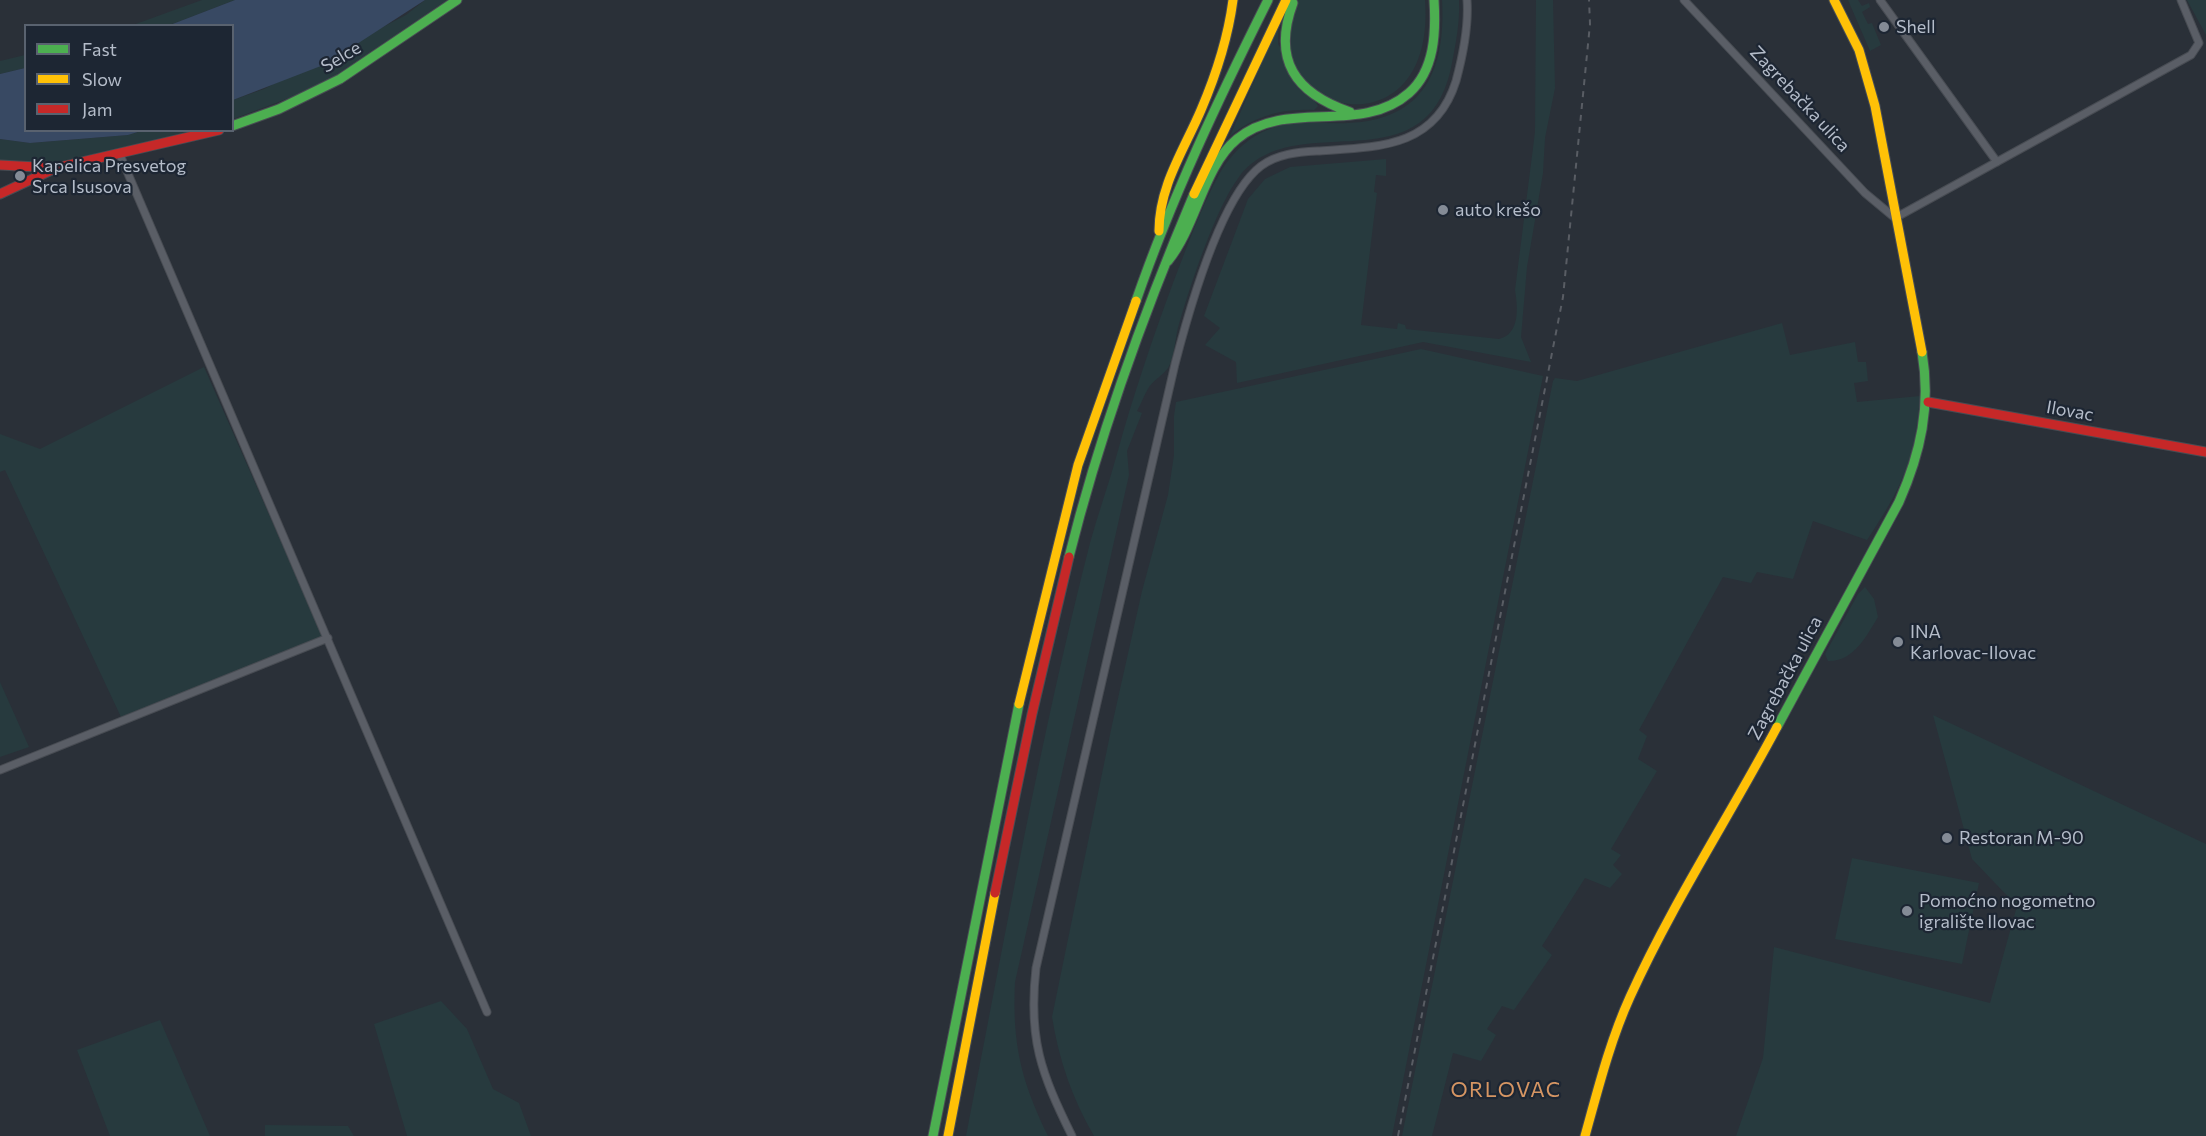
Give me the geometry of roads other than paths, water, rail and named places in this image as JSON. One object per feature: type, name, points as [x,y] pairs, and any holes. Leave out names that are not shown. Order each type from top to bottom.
[{"type":"main road","name":"Selce","points":[[234,125],[279,108],[340,79],[457,0]]},
{"type":"main road","points":[[1160,232],[1159,207],[1211,87],[1225,45],[1233,0]]},
{"type":"main road","points":[[933,1136],[1010,748],[1056,544],[1102,389],[1160,232],[1211,114],[1268,0]]},
{"type":"main road","points":[[948,1136],[1014,808],[1070,554],[1116,398],[1163,266],[1210,155],[1286,0]]},
{"type":"main road","points":[[1294,0],[1285,24],[1283,40],[1285,54],[1295,78],[1318,98],[1360,114]]},
{"type":"main road","points":[[1163,266],[1181,248],[1213,172],[1226,151],[1237,139],[1264,123],[1280,119],[1360,114],[1395,105],[1411,93],[1424,76],[1433,45],[1434,0]]},
{"type":"main road","name":"Zagrebačka ulica","points":[[1585,1136],[1601,1078],[1629,999],[1658,939],[1750,778],[1899,502],[1919,451],[1928,402],[1921,344],[1866,78],[1845,17],[1834,0]]},
{"type":"main road","points":[[0,165],[56,168],[120,156],[211,132]]},
{"type":"main road","points":[[0,194],[56,168]]},
{"type":"main road","name":"Ilovac","points":[[1928,402],[2206,452]]},
{"type":"street","points":[[1072,1136],[1038,1060],[1032,1004],[1036,968],[1183,335],[1203,274],[1231,204],[1243,183],[1263,164],[1289,154],[1390,144],[1407,139],[1428,125],[1445,105],[1455,82],[1467,27],[1467,0]]},
{"type":"street","name":"Zagrebačka ulica","points":[[1684,0],[1865,193],[1895,218]]},
{"type":"street","points":[[1880,0],[1997,162]]},
{"type":"street","points":[[1895,218],[2192,55],[2199,43],[2181,0]]},
{"type":"street","points":[[120,156],[487,1012]]},
{"type":"street","points":[[0,770],[328,638]]},
{"type":"water","points":[[235,0],[425,0],[326,64],[234,100],[234,24],[173,24]]},
{"type":"water","points":[[24,68],[24,132],[138,132],[128,135],[30,143],[0,139],[0,74]]},
{"type":"railway","points":[[1398,1136],[1563,297],[1590,24],[1589,0]]},
{"type":"place","name":"Shell","points":[[1884,27]]},
{"type":"place","name":"Kapelica Presvetog Srca Isusova","points":[[20,176]]},
{"type":"place","name":"auto krešo","points":[[1443,210]]},
{"type":"place","name":"INA Karlovac-Ilovac","points":[[1898,642]]},
{"type":"place","name":"Restoran M-90","points":[[1947,838]]},
{"type":"place","name":"Pomoćno nogometno igralište Ilovac","points":[[1907,911]]},
{"type":"district","name":"ORLOVAC","points":[[1506,1090]]}]
